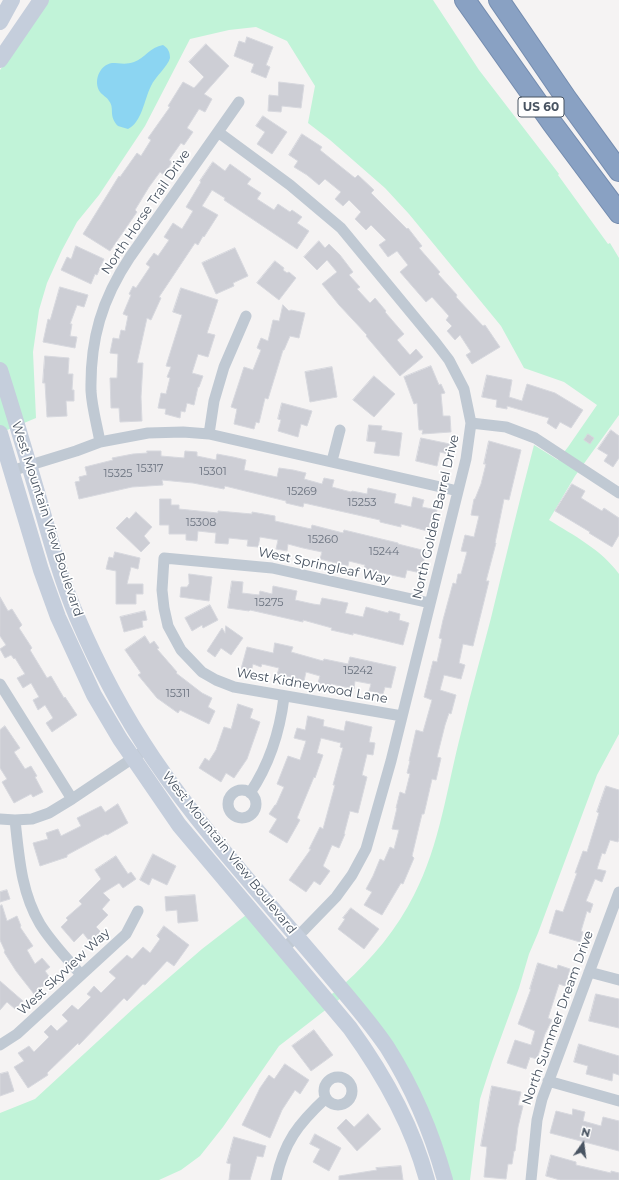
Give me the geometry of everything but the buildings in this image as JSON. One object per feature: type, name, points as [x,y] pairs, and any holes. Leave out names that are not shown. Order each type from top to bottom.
[{"type":"highway","name":"US 60","points":[[465,0],[552,123],[619,213]]},
{"type":"highway","name":"US 60","points":[[499,0],[566,98],[619,171]]},
{"type":"street","points":[[0,22],[12,0]]},
{"type":"street","points":[[0,60],[41,0]]},
{"type":"street","name":"North Horse Trail Drive","points":[[100,442],[91,392],[98,321],[106,299],[118,275],[130,257],[239,102]]},
{"type":"street","name":"North Golden Barrel Drive","points":[[218,132],[290,185],[341,228],[449,360],[464,389],[471,423],[466,459],[402,716],[366,850],[352,875],[336,897],[297,937],[283,949]]},
{"type":"street","points":[[208,434],[214,401],[224,367],[246,316]]},
{"type":"street","name":"West Mountain View Boulevard","points":[[0,370],[61,574],[77,616],[108,681],[147,749],[184,803],[358,1010],[386,1046],[408,1084],[421,1111],[439,1159],[445,1180]]},
{"type":"street","points":[[471,423],[506,427],[535,438],[619,494]]},
{"type":"street","points":[[332,461],[340,430]]},
{"type":"street","points":[[11,471],[100,442],[148,433],[183,432],[208,434],[332,461],[458,491]]},
{"type":"street","name":"West Mountain View Boulevard","points":[[0,433],[41,570],[58,617],[94,695],[120,739],[179,825],[350,1028],[377,1067],[402,1113],[421,1157],[427,1180]]},
{"type":"street","name":"West Springleaf Way","points":[[164,558],[272,568],[430,603]]},
{"type":"street","name":"West Kidneywood Lane","points":[[164,558],[162,590],[168,626],[181,650],[202,672],[216,680],[234,687],[284,697],[402,716]]},
{"type":"street","points":[[0,684],[72,799]]},
{"type":"street","points":[[250,793],[257,783],[269,758],[280,724],[284,697]]},
{"type":"street","points":[[0,819],[32,819],[49,813],[147,749]]},
{"type":"street","points":[[15,820],[19,857],[26,894],[44,929],[81,975]]},
{"type":"street","name":"North Summer Dream Drive","points":[[531,1180],[537,1120],[548,1081],[619,892]]},
{"type":"street","name":"West Skyview Way","points":[[0,1045],[17,1034],[126,934],[138,911]]},
{"type":"street","points":[[589,972],[619,980]]},
{"type":"street","points":[[548,1081],[619,1101]]},
{"type":"street","points":[[276,1180],[280,1160],[294,1132],[326,1098]]},
{"type":"green space","points":[[48,0],[433,0],[479,70],[559,174],[558,175],[608,244],[610,243],[619,258],[619,415],[575,476],[549,520],[596,550],[619,574],[619,734],[597,775],[529,954],[519,988],[492,1062],[480,1099],[470,1180],[451,1180],[350,991],[279,1046],[223,1127],[200,1156],[181,1170],[159,1180],[0,1180],[0,1113],[35,1099],[135,1007],[202,949],[246,915],[320,1003],[354,974],[374,954],[392,932],[407,908],[423,876],[437,836],[464,719],[534,445],[558,460],[597,405],[564,382],[524,368],[501,326],[409,214],[385,188],[330,140],[308,123],[315,86],[287,41],[256,27],[229,30],[190,39],[145,126],[99,195],[77,222],[47,283],[39,310],[33,352],[36,418],[0,433],[0,70]]},
{"type":"water","points":[[163,45],[168,50],[170,58],[151,86],[140,116],[133,126],[128,129],[118,126],[112,116],[111,104],[98,88],[98,74],[107,64],[125,64],[134,62],[151,50]]}]
